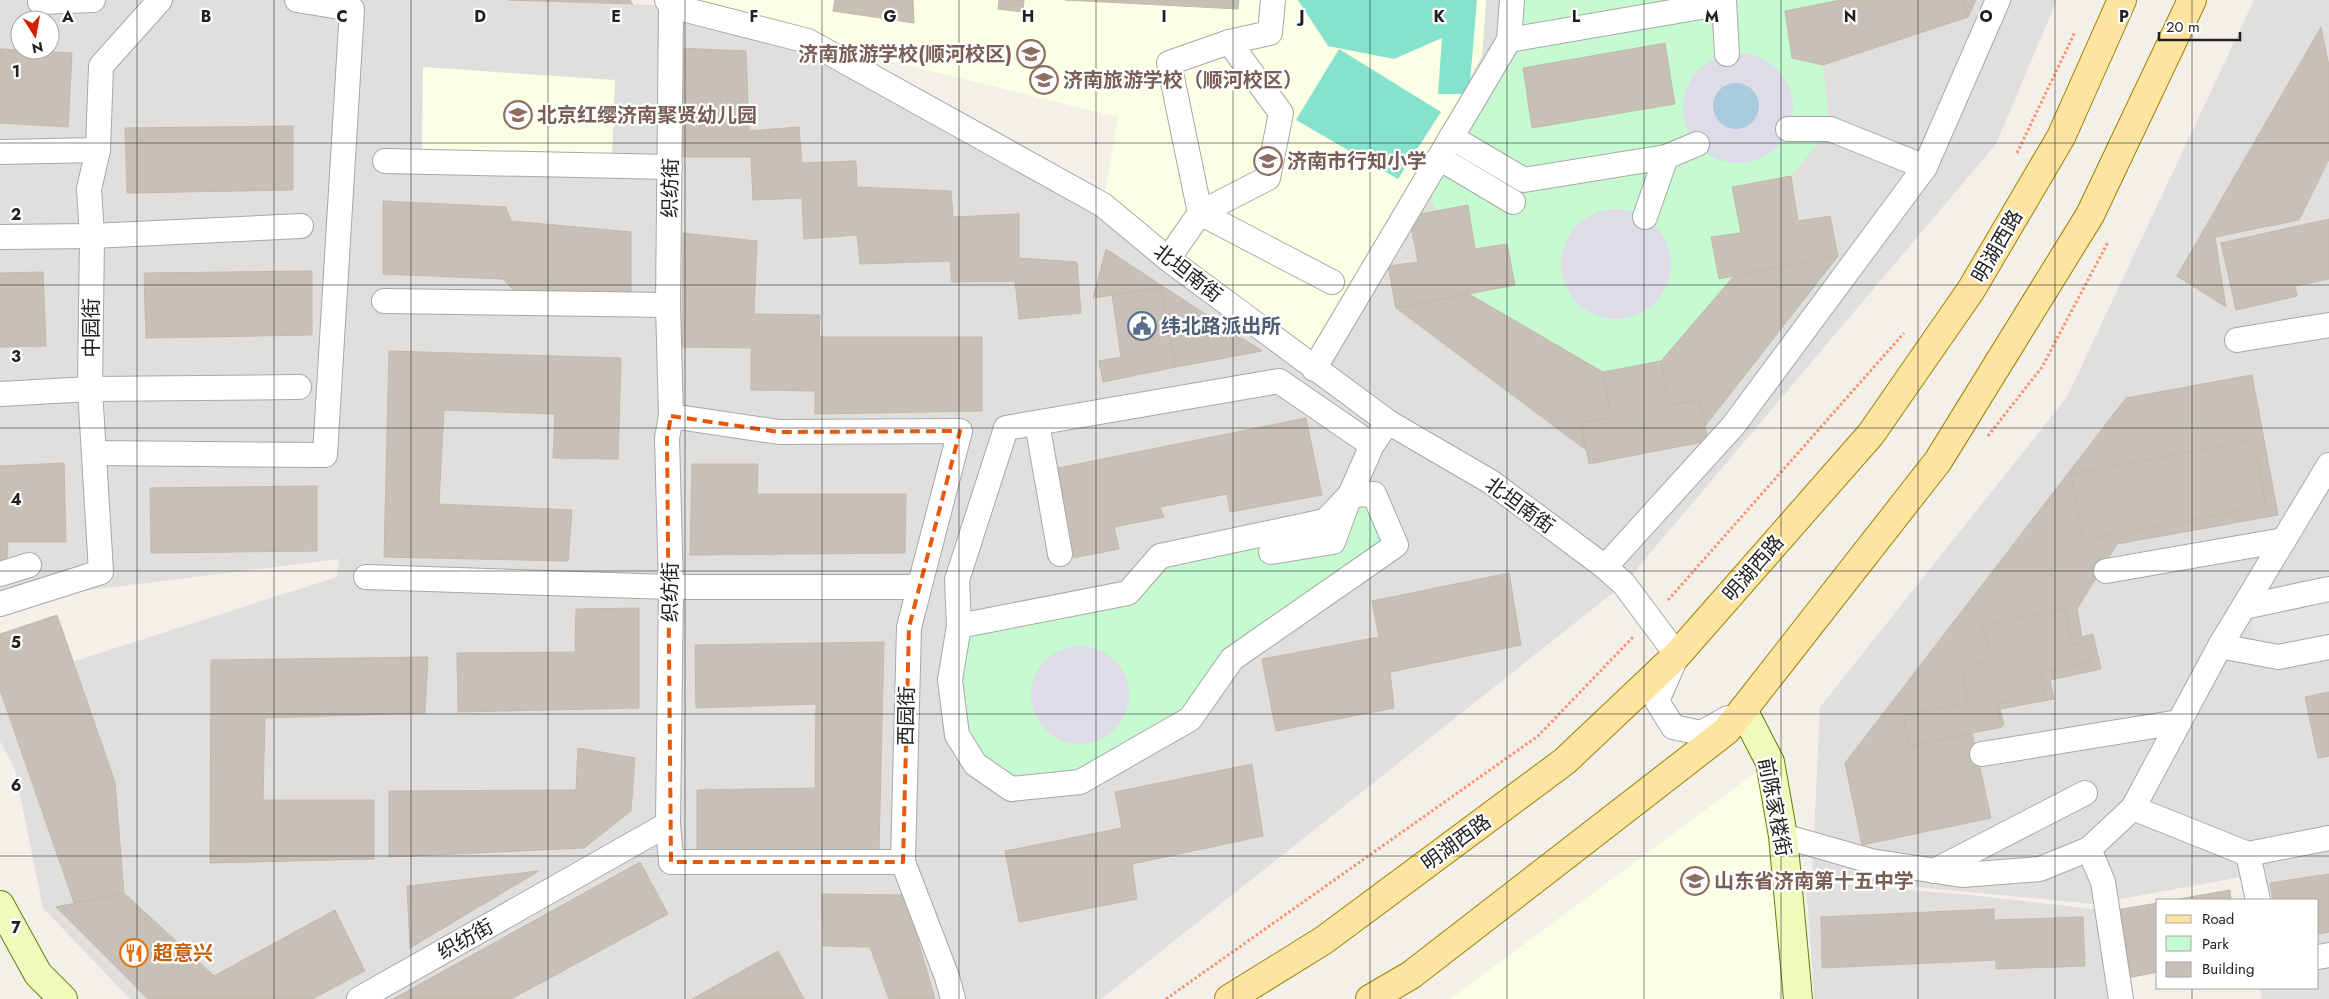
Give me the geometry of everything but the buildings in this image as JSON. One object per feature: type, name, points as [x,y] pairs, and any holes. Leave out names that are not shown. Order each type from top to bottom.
[{"type":"main road","name":"明湖西路","points":[[1228,999],[1324,940],[1565,761],[1677,655],[1870,434],[1972,290],[2060,137],[2122,0]]},
{"type":"main road","points":[[1370,999],[1411,975],[1726,731],[1938,461],[2090,216],[2192,0]]},
{"type":"street","points":[[40,2],[93,0]]},
{"type":"street","name":"中园街","points":[[0,604],[101,572],[90,389],[92,236],[89,190],[98,150],[101,66],[160,0]]},
{"type":"street","points":[[94,453],[325,455],[352,9],[297,0]]},
{"type":"street","points":[[1200,213],[1169,64],[1229,42],[1270,33],[1273,0]]},
{"type":"street","points":[[1314,369],[1508,40],[1512,0]]},
{"type":"street","points":[[1605,567],[1733,426],[1924,167],[1998,0]]},
{"type":"street","points":[[1508,40],[1724,1],[1727,54]]},
{"type":"street","name":"北坦南街","points":[[669,3],[808,41],[1103,205],[1168,258],[1314,369],[1388,422],[1491,482],[1605,567],[1624,584],[1677,655]]},
{"type":"street","name":"织纺街","points":[[359,999],[668,824],[670,587],[667,438],[671,416],[668,305],[670,167],[669,3]]},
{"type":"street","points":[[1168,258],[1200,213],[1268,178],[1281,114],[1229,42]]},
{"type":"street","points":[[1788,129],[1830,129],[1924,167]]},
{"type":"street","points":[[1451,137],[1524,180],[1666,157],[1696,144]]},
{"type":"street","points":[[0,152],[98,150]]},
{"type":"street","points":[[1646,217],[1666,157]]},
{"type":"street","points":[[1439,158],[1513,202]]},
{"type":"street","points":[[384,161],[670,167]]},
{"type":"street","points":[[1200,213],[1332,282]]},
{"type":"street","points":[[0,237],[92,236],[301,226]]},
{"type":"street","points":[[384,301],[668,305]]},
{"type":"street","points":[[2237,340],[2329,325]]},
{"type":"street","points":[[959,626],[1128,593],[1160,556],[1325,521],[1350,495],[1374,494],[1396,545],[1232,659],[1190,720],[1080,782],[1011,789],[975,764],[956,735],[950,680],[959,626],[957,580],[1006,428],[1279,381],[1372,445]]},
{"type":"street","points":[[0,394],[90,389],[299,387]]},
{"type":"street","name":"西园街","points":[[671,416],[779,432],[960,431],[908,627],[902,862],[947,976],[953,999]]},
{"type":"street","points":[[1271,552],[1333,542],[1350,495],[1372,445],[1388,422]]},
{"type":"street","points":[[1037,423],[1060,554]]},
{"type":"street","points":[[1783,836],[1871,861],[1962,875],[2040,869],[2089,849],[2133,808],[2220,646],[2329,466]]},
{"type":"street","points":[[2106,571],[2284,540]]},
{"type":"street","points":[[0,574],[29,565]]},
{"type":"street","points":[[366,577],[670,587],[919,587]]},
{"type":"street","points":[[2244,607],[2329,589]]},
{"type":"street","points":[[2220,646],[2278,657],[2329,647]]},
{"type":"street","points":[[1677,655],[1657,701],[1673,728],[1702,733],[1743,710]]},
{"type":"street","name":"前陈家楼街","points":[[1743,710],[1770,762],[1783,836],[1798,999]]},
{"type":"street","points":[[1982,754],[2179,722]]},
{"type":"street","points":[[1934,871],[2085,792]]},
{"type":"street","points":[[2133,808],[2248,854],[2329,838]]},
{"type":"street","points":[[668,824],[670,862],[902,862]]},
{"type":"street","points":[[2089,849],[2103,882],[2121,999]]},
{"type":"street","points":[[2248,854],[2258,899]]},
{"type":"street","points":[[0,905],[38,974],[63,999]]},
{"type":"path","points":[[2013,161],[2077,27]]},
{"type":"path","points":[[1166,999],[1538,736],[1651,619],[1897,344],[1908,328]]},
{"type":"highlighted area","points":[[671,416],[779,432],[960,431],[909,627],[903,862],[671,862],[667,438]]},
{"type":"shaded area","points":[[0,0],[537,0],[671,6],[808,41],[1103,205],[1482,56],[1486,0],[2057,0],[1996,144],[1624,584],[1101,999],[130,999],[43,908],[15,770],[0,741],[0,685],[337,577],[339,559],[0,601]]},
{"type":"shaded area","name":"济南市行知小学","points":[[667,0],[1486,0],[1482,56],[1314,369],[1103,205],[1118,117],[808,41]]},
{"type":"shaded area","points":[[2254,0],[2329,0],[2329,999],[2262,999],[2260,989],[2319,989],[2319,899],[2245,899],[2241,877],[2093,904],[1812,877],[1820,707],[2067,397]]},
{"type":"shaded area","points":[[1738,53],[1759,57],[1777,69],[1789,87],[1793,108],[1789,129],[1777,147],[1759,159],[1738,163],[1717,159],[1699,147],[1687,129],[1683,108],[1687,87],[1699,69],[1717,57]]},
{"type":"shaded area","name":"北京红缨济南聚贤幼儿园","points":[[423,67],[615,80],[612,156],[422,150]]},
{"type":"shaded area","points":[[1616,209],[1637,213],[1655,225],[1667,243],[1671,264],[1667,285],[1655,303],[1637,315],[1616,319],[1595,315],[1577,303],[1565,285],[1561,264],[1565,243],[1577,225],[1595,213]]},
{"type":"shaded area","points":[[2329,589],[2329,647],[2278,657],[2256,640],[2252,624],[2255,605]]},
{"type":"shaded area","points":[[1080,646],[1099,649],[1115,660],[1126,676],[1129,695],[1126,714],[1115,730],[1099,741],[1080,744],[1061,741],[1045,730],[1034,714],[1031,695],[1034,676],[1045,660],[1061,649]]},
{"type":"shaded area","name":"山东省济南第十五中学","points":[[1770,762],[1790,999],[1450,999]]},
{"type":"shaded area","points":[[1806,881],[1989,897],[2100,910],[2123,999],[1814,999]]},
{"type":"green space","points":[[1298,0],[1477,0],[1469,94],[1438,94],[1442,38],[1394,59],[1328,46]]},
{"type":"green space","points":[[1512,0],[1841,0],[1785,11],[1792,58],[1823,65],[1830,129],[1791,176],[1733,187],[1741,233],[1711,238],[1719,279],[1734,276],[1661,361],[1603,372],[1469,294],[1475,249],[1436,211],[1425,182],[1509,40]]},
{"type":"green space","points":[[1339,49],[1441,112],[1398,179],[1296,120]]},
{"type":"green space","points":[[1374,494],[1396,545],[1232,659],[1190,719],[1080,782],[1011,789],[975,764],[950,680],[959,626],[1128,593],[1160,556]]},
{"type":"water","points":[[1731,83],[1741,83],[1755,93],[1759,106],[1755,119],[1749,125],[1741,129],[1731,129],[1717,119],[1713,111],[1713,101],[1723,87]]},
{"type":"place","name":"济南旅游学校(顺河校区)","points":[[1031,54]]},
{"type":"place","name":"济南旅游学校（顺河校区）","points":[[1044,80]]},
{"type":"place","name":"北京红缨济南聚贤幼儿园","points":[[518,115]]},
{"type":"place","name":"济南市行知小学","points":[[1268,161]]},
{"type":"place","name":"纬北路派出所","points":[[1142,326]]},
{"type":"place","name":"山东省济南第十五中学","points":[[1695,881]]},
{"type":"place","name":"超意兴","points":[[134,953]]}]
